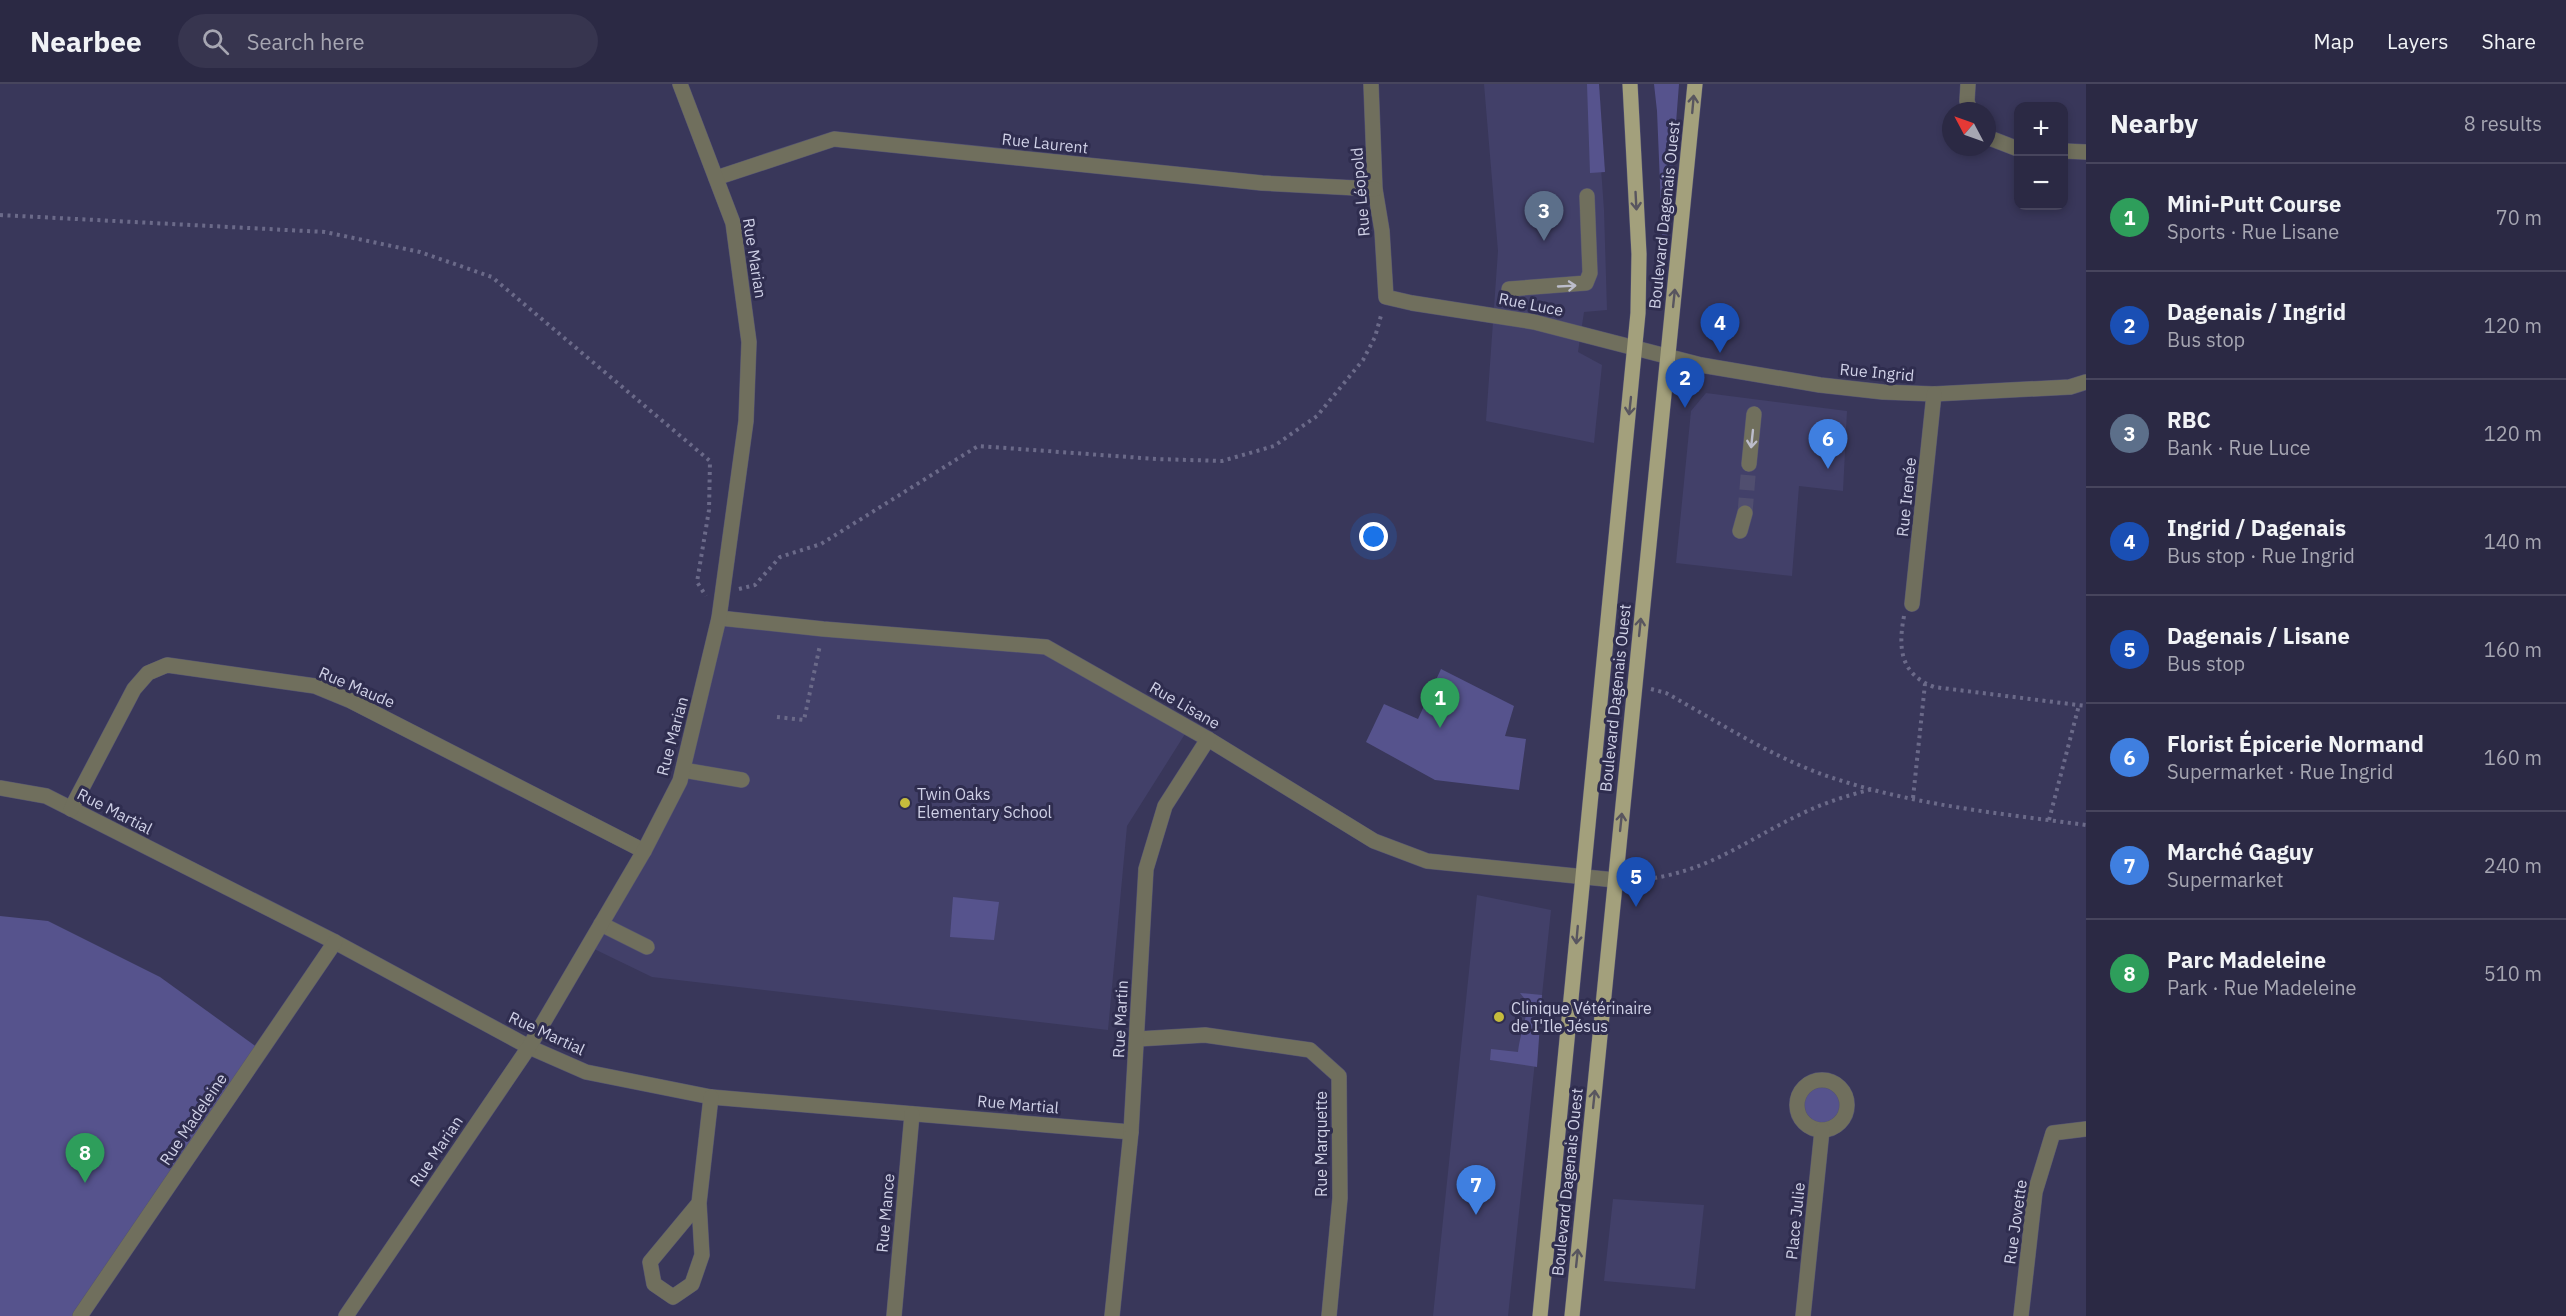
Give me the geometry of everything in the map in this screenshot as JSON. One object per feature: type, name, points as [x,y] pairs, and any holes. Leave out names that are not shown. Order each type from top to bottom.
[{"type":"main road","name":"Boulevard Dagenais Ouest","points":[[1540,1316],[1640,283],[1630,84]]},
{"type":"main road","name":"Boulevard Dagenais Ouest","points":[[1572,1316],[1695,84]]},
{"type":"street","name":"Rue Marian","points":[[346,1316],[529,1047],[644,851],[680,781],[683,770],[719,618],[746,421],[749,342],[733,223],[680,84]]},
{"type":"street","name":"Rue Léopold","points":[[1371,84],[1375,189],[1382,231],[1386,297]]},
{"type":"street","points":[[1967,102],[1968,84]]},
{"type":"street","name":"Rue Laurent","points":[[716,178],[834,139],[1262,183],[1375,189]]},
{"type":"street","points":[[1996,140],[2014,146]]},
{"type":"street","points":[[2068,151],[2086,152]]},
{"type":"street","points":[[1509,289],[1586,283],[1590,273],[1587,196]]},
{"type":"street","name":"Rue Luce","points":[[1386,297],[1423,305],[1528,320],[1668,356]]},
{"type":"street","name":"Rue Ingrid","points":[[1668,356],[1721,369],[1803,383],[1883,392],[1934,394],[2070,387],[2086,382]]},
{"type":"street","name":"Rue Irenée","points":[[1912,604],[1934,394]]},
{"type":"street","points":[[1749,464],[1754,414]]},
{"type":"street","points":[[1740,531],[1745,513]]},
{"type":"street","name":"Rue Lisane","points":[[719,618],[1046,647],[1208,739],[1374,842],[1404,855],[1427,861],[1616,880]]},
{"type":"street","name":"Rue Maude","points":[[71,809],[134,689],[148,673],[167,665],[315,686],[350,700],[644,851]]},
{"type":"street","name":"Rue Martin","points":[[1112,1316],[1131,1132],[1146,869],[1165,806],[1208,739]]},
{"type":"street","points":[[683,770],[742,780]]},
{"type":"street","name":"Rue Martial","points":[[0,788],[46,796],[335,942],[529,1047],[586,1072],[711,1097],[1131,1132]]},
{"type":"street","points":[[601,924],[647,947]]},
{"type":"street","name":"Rue Madeleine","points":[[80,1316],[335,942]]},
{"type":"street","name":"Rue Marquette","points":[[1138,1039],[1205,1035],[1310,1050],[1339,1076],[1340,1198],[1329,1316]]},
{"type":"street","points":[[699,1203],[651,1262],[654,1284],[673,1297],[692,1284],[702,1255],[699,1203],[711,1097]]},
{"type":"street","name":"Rue Mance","points":[[894,1316],[912,1114]]},
{"type":"street","name":"Rue Jovette","points":[[2021,1316],[2035,1192],[2054,1132],[2086,1129]]},
{"type":"street","name":"Place Julie","points":[[1803,1316],[1822,1130]]},
{"type":"path","points":[[0,215],[325,232],[420,252],[492,277],[710,461],[708,510],[697,582],[710,600],[722,593],[755,585],[780,557],[821,544],[978,446],[1156,459],[1222,461],[1274,446],[1317,416],[1363,360],[1375,337],[1386,297]]},
{"type":"path","points":[[1912,604],[1904,613],[1900,648],[1909,670],[1926,684],[1934,687],[2086,706]]},
{"type":"path","points":[[777,717],[804,720],[823,629]]},
{"type":"path","points":[[1913,798],[1926,684]]},
{"type":"path","points":[[1657,690],[1798,764],[1839,780],[1963,808],[2086,825]]},
{"type":"path","points":[[2049,820],[2079,705]]},
{"type":"path","points":[[1639,880],[1694,869],[1732,853],[1802,813],[1840,798],[1874,789]]},
{"type":"shaded area","points":[[1484,84],[1595,84],[1604,210],[1607,310],[1584,312],[1578,352],[1602,365],[1594,443],[1486,421],[1498,251]]},
{"type":"shaded area","points":[[1587,84],[1599,84],[1605,172],[1590,173]]},
{"type":"shaded area","points":[[1654,84],[1679,84],[1664,279],[1657,111]]},
{"type":"shaded area","points":[[1706,393],[1847,411],[1843,491],[1799,486],[1792,576],[1676,563],[1691,411]]},
{"type":"shaded area","name":"Twin Oaks Elementary School","points":[[719,618],[1046,647],[1185,734],[1127,826],[1108,1030],[652,977],[588,946],[680,781]]},
{"type":"shaded area","points":[[1441,669],[1514,706],[1505,736],[1526,739],[1519,790],[1435,780],[1366,742],[1384,704],[1418,719]]},
{"type":"shaded area","points":[[1477,895],[1551,910],[1508,1316],[1433,1316]]},
{"type":"shaded area","points":[[953,897],[999,902],[994,940],[950,937]]},
{"type":"shaded area","points":[[0,916],[48,921],[160,977],[261,1050],[80,1316],[0,1316]]},
{"type":"shaded area","points":[[1520,993],[1542,995],[1537,1067],[1490,1060],[1491,1049],[1518,1052],[1528,1003]]},
{"type":"shaded area","points":[[1827,1080],[1840,1087],[1846,1095],[1846,1115],[1840,1123],[1832,1129],[1817,1130],[1804,1123],[1798,1115],[1797,1100],[1804,1087],[1812,1081]]},
{"type":"shaded area","points":[[1613,1199],[1704,1205],[1695,1289],[1604,1281]]},
{"type":"tunnel","points":[[1745,513],[1749,464]]},
{"type":"place","name":"RBC","points":[[1544,241]]},
{"type":"place","name":"Ingrid / Dagenais","points":[[1720,353]]},
{"type":"place","name":"Dagenais / Ingrid","points":[[1685,408]]},
{"type":"place","name":"Florist Épicerie Normand","points":[[1828,469]]},
{"type":"place","name":"Mini-Putt Course","points":[[1440,728]]},
{"type":"place","name":"Twin Oaks Elementary School","points":[[905,803]]},
{"type":"place","name":"Dagenais / Lisane","points":[[1636,907]]},
{"type":"place","name":"Clinique Vétérinaire de I'Ile Jésus","points":[[1499,1017]]},
{"type":"place","name":"Parc Madeleine","points":[[85,1183]]},
{"type":"place","name":"Marché Gaguy","points":[[1476,1215]]}]
